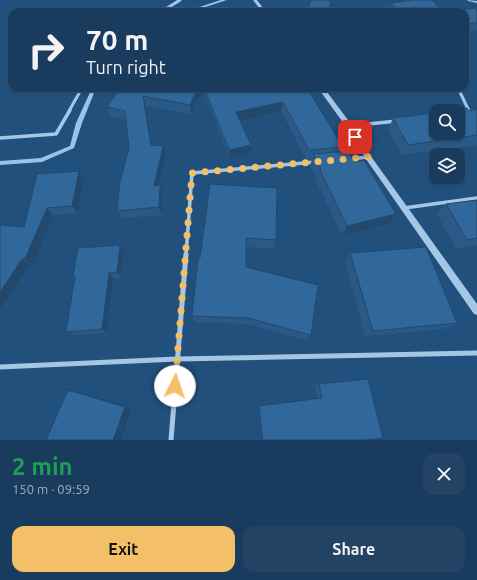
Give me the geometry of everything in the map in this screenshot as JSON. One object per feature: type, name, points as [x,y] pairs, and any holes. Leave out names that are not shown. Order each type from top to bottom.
[{"type":"street","points":[[167,8],[180,0]]},
{"type":"street","points":[[0,138],[56,134],[80,92]]},
{"type":"street","points":[[324,92],[477,311]]},
{"type":"street","points":[[460,92],[471,111],[465,112]]},
{"type":"street","points":[[349,126],[404,120]]},
{"type":"street","points":[[345,159],[368,157]]},
{"type":"street","points":[[171,440],[192,173],[322,162]]},
{"type":"street","points":[[404,208],[477,198]]},
{"type":"street","points":[[0,367],[177,359],[477,353]]},
{"type":"building","points":[[311,0],[331,1],[329,8],[308,8]]},
{"type":"building","points":[[413,0],[432,0],[439,8],[395,8],[391,3]]},
{"type":"building","points":[[474,8],[477,11],[477,23],[469,24],[469,9]]},
{"type":"building","points":[[117,92],[196,92],[190,105],[143,96],[151,145],[163,146],[154,186],[160,185],[159,207],[117,211],[120,182],[129,148],[125,111],[107,107]]},
{"type":"building","points":[[206,92],[309,92],[343,147],[309,150],[283,102],[236,112],[251,145],[229,150]]},
{"type":"building","points":[[465,108],[467,108],[469,111],[477,109],[477,135],[465,137]]},
{"type":"building","points":[[429,114],[429,140],[442,140],[408,145],[393,118]]},
{"type":"building","points":[[348,151],[355,162],[364,160],[396,214],[347,226],[313,154]]},
{"type":"building","points":[[79,171],[72,206],[47,208],[25,259],[22,259],[0,292],[0,225],[24,227],[37,174]]},
{"type":"building","points":[[210,184],[277,188],[276,240],[246,238],[246,267],[318,285],[311,335],[248,318],[192,316],[198,258],[200,258]]},
{"type":"building","points":[[477,200],[477,238],[467,240],[446,204]]},
{"type":"building","points":[[120,245],[117,272],[109,273],[102,329],[66,332],[78,248]]},
{"type":"building","points":[[426,247],[457,323],[373,331],[350,253]]},
{"type":"building","points":[[368,379],[383,438],[364,440],[263,440],[259,406],[322,398],[319,384]]},
{"type":"building","points":[[68,390],[125,407],[113,440],[46,440]]},
{"type":"waterway","points":[[199,8],[225,0]]},
{"type":"waterway","points":[[469,0],[477,2]]},
{"type":"waterway","points":[[0,163],[42,160],[72,147],[79,123],[92,92]]},
{"type":"route","points":[[175,386],[192,173],[368,157],[355,137]]}]
